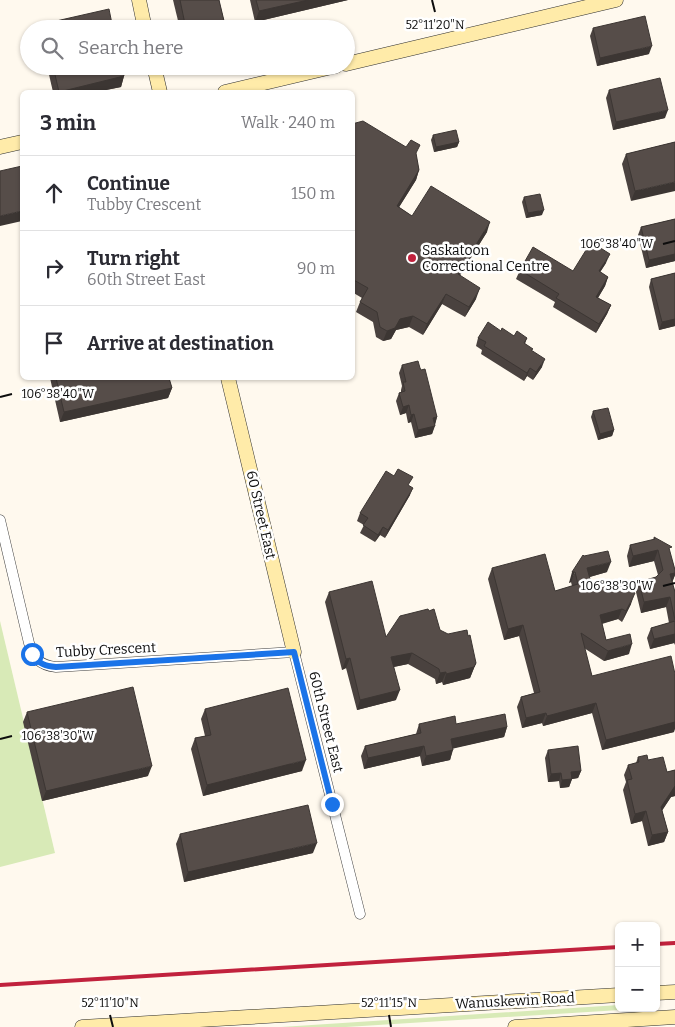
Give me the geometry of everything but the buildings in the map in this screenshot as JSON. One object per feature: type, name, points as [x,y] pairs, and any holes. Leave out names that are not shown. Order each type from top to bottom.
[{"type":"street","points":[[139,0],[143,20]]},
{"type":"street","points":[[355,62],[616,0]]},
{"type":"street","points":[[156,75],[160,90]]},
{"type":"street","points":[[234,90],[298,75]]},
{"type":"street","points":[[0,147],[20,142]]},
{"type":"street","name":"60 Street East","points":[[228,380],[294,652]]},
{"type":"street","name":"Tubby Crescent","points":[[0,520],[29,643],[37,662],[46,666],[56,667],[294,652]]},
{"type":"street","name":"60th Street East","points":[[294,652],[360,914]]},
{"type":"street","points":[[660,993],[675,992]]},
{"type":"street","name":"Wanuskewin Road","points":[[82,1027],[615,996]]},
{"type":"street","name":"Wanuskewin Road","points":[[515,1027],[675,1017]]},
{"type":"green space","points":[[0,621],[55,853],[0,867]]},
{"type":"green space","points":[[615,1005],[615,1010],[346,1027],[281,1027]]},
{"type":"railway","points":[[660,944],[675,943]]},
{"type":"railway","points":[[0,985],[615,947]]},
{"type":"place","name":"Saskatoon Correctional Centre","points":[[412,258]]},
{"type":"route","points":[[32,654],[37,662],[46,666],[56,667],[294,652],[332,804]]}]
